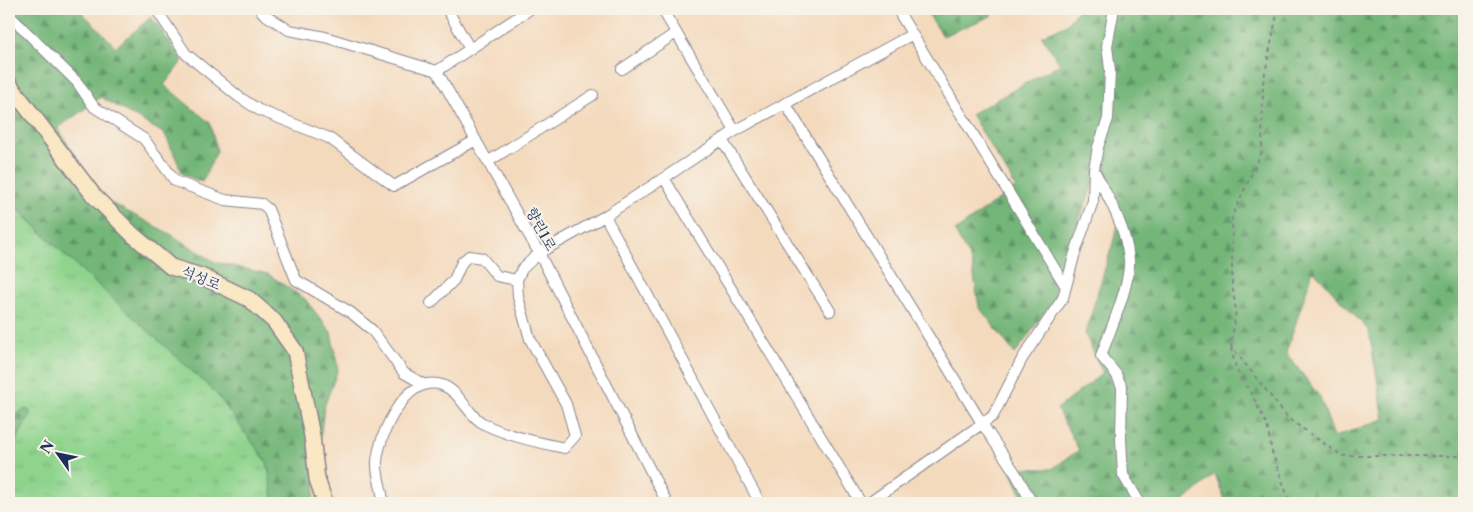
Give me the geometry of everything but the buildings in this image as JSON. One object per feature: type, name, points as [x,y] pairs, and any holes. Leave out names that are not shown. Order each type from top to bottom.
[{"type":"street","points":[[156,9],[186,54],[239,97],[259,110],[329,138],[394,186],[476,140]]},
{"type":"street","points":[[260,9],[264,14],[290,30],[398,58],[437,72],[530,9]]},
{"type":"street","points":[[447,9],[470,48]]},
{"type":"street","points":[[662,9],[735,131]]},
{"type":"street","points":[[897,9],[911,35],[1066,287]]},
{"type":"street","points":[[869,503],[983,425],[992,416],[1022,359],[1063,298],[1074,256],[1093,201],[1094,169],[1098,146],[1108,119],[1110,70],[1107,46],[1114,9]]},
{"type":"street","points":[[13,19],[78,82],[94,107],[144,140],[175,181],[225,200],[262,204],[268,209],[296,280],[350,312],[372,330],[404,373],[423,384],[442,385],[458,396],[481,422],[498,430],[564,448],[575,436],[566,404],[530,339],[518,297],[517,280],[522,269],[539,253],[605,216],[735,131],[911,35]]},
{"type":"street","points":[[622,69],[676,34]]},
{"type":"street","name":"향린1로","points":[[437,72],[489,161],[539,253],[667,503]]},
{"type":"street","name":"석성로","points":[[9,84],[89,189],[134,235],[171,267],[201,276],[249,300],[274,321],[295,351],[312,436],[317,479],[325,503]]},
{"type":"street","points":[[489,161],[593,95]]},
{"type":"street","points":[[785,103],[983,425],[1016,474],[1032,503]]},
{"type":"street","points":[[722,140],[830,311]]},
{"type":"street","points":[[1094,169],[1122,225],[1130,262],[1119,303],[1101,356],[1116,374],[1122,386],[1121,439],[1123,475],[1140,503]]},
{"type":"street","points":[[664,178],[861,503]]},
{"type":"street","points":[[605,216],[760,503]]},
{"type":"street","points":[[431,303],[454,280],[462,262],[469,256],[482,258],[497,276],[517,280]]},
{"type":"street","points":[[383,503],[376,463],[384,429],[410,391],[423,384]]},
{"type":"path","points":[[1278,9],[1262,83],[1262,152],[1232,216],[1232,284],[1236,310],[1231,346],[1236,369],[1267,425],[1274,458],[1290,503]]},
{"type":"path","points":[[1231,346],[1288,419],[1342,456],[1464,456]]},
{"type":"green space","points":[[9,9],[79,9],[116,47],[151,17],[183,60],[164,85],[210,123],[217,151],[202,182],[183,174],[165,134],[101,97],[58,128],[98,196],[172,235],[215,262],[268,274],[305,299],[331,332],[338,369],[324,407],[313,503],[274,503],[267,462],[215,392],[63,253],[9,199]]},
{"type":"green space","points":[[925,9],[990,9],[991,16],[943,36]]},
{"type":"green space","points":[[1079,9],[1464,9],[1464,503],[1226,503],[1215,474],[1182,503],[1025,503],[1010,468],[1052,469],[1079,450],[1057,409],[1103,373],[1085,334],[1122,213],[1100,168],[1056,276],[1055,298],[1015,354],[979,307],[972,263],[955,231],[1016,187],[971,114],[1060,64],[1042,36],[1067,24]],"holes":[[[1313,270],[1369,331],[1384,419],[1334,437],[1320,397],[1286,353]]]},
{"type":"green space","points":[[9,201],[63,253],[223,390],[266,453],[275,503],[9,503]]},
{"type":"green space","points":[[25,409],[29,410],[30,415],[13,447],[13,463],[9,476],[9,420]]}]
